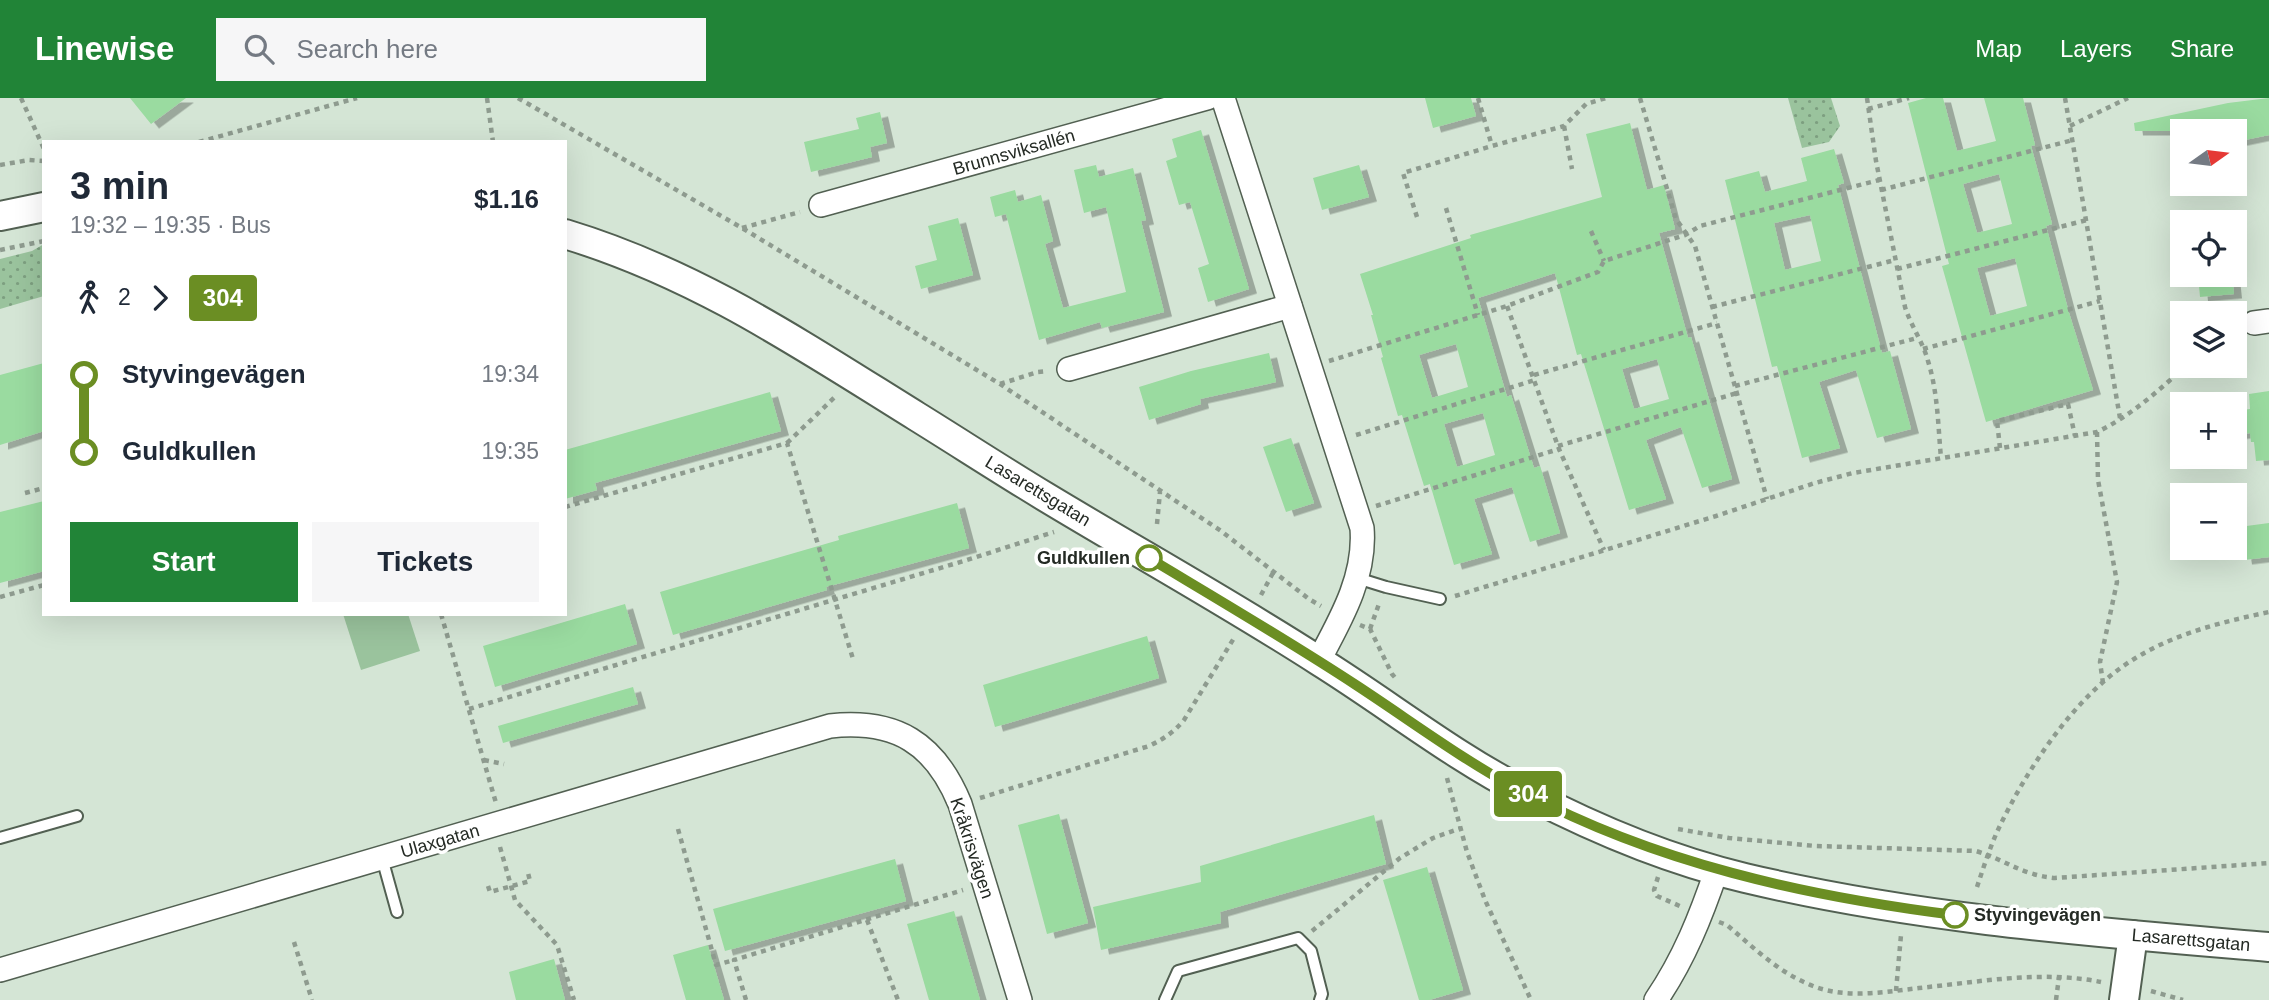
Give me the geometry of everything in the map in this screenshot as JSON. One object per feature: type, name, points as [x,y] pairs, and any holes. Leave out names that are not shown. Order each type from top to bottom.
[{"type":"street","name":"Brunnsviksallén","points":[[821,205],[1207,98]]},
{"type":"street","points":[[1223,98],[1358,512],[1363,545],[1357,578],[1319,660]]},
{"type":"street","points":[[0,216],[42,207]]},
{"type":"street","name":"Lasarettsgatan","points":[[567,235],[638,259],[694,283],[745,311],[1042,495],[1319,660],[1436,740],[1522,792],[1579,819],[1667,854],[1743,877],[1897,907],[2034,926],[2269,947]]},
{"type":"street","points":[[1069,369],[1290,306]]},
{"type":"street","name":"Ulaxgatan","points":[[0,970],[830,726],[855,723],[882,727]]},
{"type":"street","name":"Kråkrisvägen","points":[[882,727],[908,738],[931,756],[950,781],[960,804],[1020,1000]]},
{"type":"street","points":[[1656,1000],[1672,976],[1702,916],[1717,869]]},
{"type":"street","points":[[2126,993],[2133,935]]},
{"type":"lane","points":[[1357,578],[1440,599]]},
{"type":"lane","points":[[0,838],[77,816]]},
{"type":"lane","points":[[382,858],[397,912]]},
{"type":"lane","points":[[1165,1000],[1178,971],[1298,938],[1311,951],[1322,994],[1320,1000]]},
{"type":"path","points":[[21,98],[42,145]]},
{"type":"path","points":[[206,140],[357,98]]},
{"type":"path","points":[[487,98],[493,140]]},
{"type":"path","points":[[518,98],[742,228],[1000,384],[1093,444],[1160,492],[1222,531],[1309,599],[1370,629],[1392,674],[1405,688]]},
{"type":"path","points":[[1478,98],[1492,146]]},
{"type":"path","points":[[1417,217],[1403,173],[1564,126],[1591,100],[1606,98]]},
{"type":"path","points":[[1640,98],[1675,219],[1695,246],[1767,499]]},
{"type":"path","points":[[1867,98],[1879,180],[1905,307],[1928,359],[1936,393],[1941,458]]},
{"type":"path","points":[[1868,109],[1909,98]]},
{"type":"path","points":[[2065,98],[2120,418]]},
{"type":"path","points":[[2070,126],[2128,98]]},
{"type":"path","points":[[1564,126],[1572,169]]},
{"type":"path","points":[[1881,190],[2073,140]]},
{"type":"path","points":[[0,165],[29,160],[42,161]]},
{"type":"path","points":[[1310,367],[1507,306],[1598,272],[1604,261],[1685,234],[1700,226],[1879,180]]},
{"type":"path","points":[[742,228],[821,205]]},
{"type":"path","points":[[1446,208],[1478,315]]},
{"type":"path","points":[[1897,269],[2087,220]]},
{"type":"path","points":[[1591,231],[1604,261]]},
{"type":"path","points":[[0,250],[42,242]]},
{"type":"path","points":[[1712,307],[1895,260]]},
{"type":"path","points":[[1923,349],[2100,301]]},
{"type":"path","points":[[1507,306],[1559,448],[1604,550]]},
{"type":"path","points":[[1335,442],[1717,323]]},
{"type":"path","points":[[1735,387],[1917,338]]},
{"type":"path","points":[[1000,384],[1038,372],[1069,369]]},
{"type":"path","points":[[567,506],[787,443],[855,378]]},
{"type":"path","points":[[1440,599],[1853,473],[2097,432],[2151,397],[2172,378]]},
{"type":"path","points":[[1358,512],[1737,393]]},
{"type":"path","points":[[2000,448],[1997,421],[2068,404],[2075,436]]},
{"type":"path","points":[[2097,432],[2098,480],[2117,582],[2100,662],[2103,682]]},
{"type":"path","points":[[787,443],[853,659]]},
{"type":"path","points":[[25,494],[42,489]]},
{"type":"path","points":[[1157,524],[1160,492]]},
{"type":"path","points":[[469,709],[1057,531]]},
{"type":"path","points":[[960,804],[1149,746],[1176,730],[1274,571]]},
{"type":"path","points":[[0,597],[42,586]]},
{"type":"path","points":[[1370,629],[1386,587]]},
{"type":"path","points":[[1977,887],[2002,822],[2036,761],[2103,682],[2133,659],[2169,640],[2207,626],[2269,612]]},
{"type":"path","points":[[442,616],[483,759],[510,886],[515,900],[557,945],[573,1000]]},
{"type":"path","points":[[1436,740],[1485,900],[1531,1000]]},
{"type":"path","points":[[483,759],[504,764]]},
{"type":"path","points":[[1301,942],[1400,858],[1433,838],[1461,828]]},
{"type":"path","points":[[678,829],[716,965],[984,884]]},
{"type":"path","points":[[2183,1000],[2126,993],[2093,980],[2032,976],[1896,991],[1834,992],[1789,976],[1727,925],[1657,896],[1654,890],[1676,829],[1729,838],[1816,846],[1960,850],[1988,854],[2020,871],[2055,878],[2269,863]]},
{"type":"path","points":[[488,886],[490,892],[530,881],[528,873]]},
{"type":"path","points":[[867,920],[898,1000]]},
{"type":"path","points":[[1896,991],[1901,935]]},
{"type":"path","points":[[295,942],[312,1000]]},
{"type":"path","points":[[734,960],[746,1000]]},
{"type":"path","points":[[2056,1000],[2059,977]]},
{"type":"green space","points":[[1788,98],[1831,98],[1840,126],[1829,142],[1802,148]]},
{"type":"green space","points":[[42,245],[42,297],[0,309],[0,259],[32,251]]},
{"type":"green space","points":[[344,616],[409,616],[420,651],[361,670]]},
{"type":"building","points":[[130,98],[186,98],[151,124]]},
{"type":"building","points":[[1425,98],[1471,98],[1476,116],[1433,128]]},
{"type":"building","points":[[1926,98],[1943,98],[1957,151],[1996,141],[1984,98],[2023,98],[2035,145],[2031,146],[2052,224],[2046,226],[2093,390],[1986,422],[1942,266],[1949,264],[1908,103]],"holes":[[[1999,174],[2012,224],[1977,233],[1963,184]],[[2015,258],[2027,306],[1990,316],[1977,268]]]},
{"type":"building","points":[[2269,98],[2269,135],[2247,140],[2247,119],[2170,119],[2170,131],[2135,131],[2134,123],[2228,103]]},
{"type":"building","points":[[880,112],[887,143],[870,147],[872,157],[811,172],[804,142],[859,129],[856,118]]},
{"type":"building","points":[[1630,123],[1647,190],[1664,185],[1675,229],[1659,233],[1732,479],[1702,488],[1681,427],[1646,440],[1666,499],[1629,510],[1581,354],[1577,355],[1555,273],[1478,298],[1507,397],[1511,395],[1534,468],[1540,466],[1560,533],[1530,542],[1512,487],[1474,499],[1492,554],[1454,565],[1430,484],[1424,486],[1402,415],[1398,416],[1360,274],[1471,238],[1470,235],[1602,197],[1586,134]],"holes":[[[1456,344],[1468,387],[1432,398],[1419,355]],[[1657,359],[1669,399],[1634,409],[1622,369]],[[1483,413],[1495,455],[1457,467],[1444,424]]]},
{"type":"building","points":[[1201,130],[1249,289],[1208,302],[1198,268],[1209,264],[1190,202],[1179,205],[1166,161],[1177,157],[1172,139]]},
{"type":"building","points":[[1834,149],[1844,183],[1838,185],[1882,353],[1890,351],[1911,429],[1877,438],[1856,370],[1819,382],[1840,448],[1802,458],[1777,366],[1772,367],[1725,180],[1759,171],[1765,192],[1807,181],[1801,158]],"holes":[[[1810,215],[1821,261],[1785,270],[1774,223]]]},
{"type":"building","points":[[1096,165],[1099,177],[1133,168],[1146,220],[1141,221],[1164,312],[1102,328],[1100,322],[1039,340],[1006,214],[995,217],[990,197],[1015,190],[1018,202],[1041,195],[1053,241],[1045,244],[1063,308],[1126,292],[1106,207],[1084,213],[1074,170]]},
{"type":"building","points":[[1359,165],[1369,197],[1322,210],[1313,178]]},
{"type":"building","points":[[958,218],[973,275],[921,289],[915,266],[937,260],[928,226]]},
{"type":"building","points":[[2199,287],[2233,287],[2234,294],[2200,297]]},
{"type":"building","points":[[1269,353],[1276,382],[1200,399],[1201,404],[1149,420],[1139,387],[1191,371]]},
{"type":"building","points":[[42,364],[42,432],[0,445],[0,375]]},
{"type":"building","points":[[2269,391],[2269,460],[2256,461],[2254,442],[2251,442],[2250,433],[2247,433],[2249,394]]},
{"type":"building","points":[[770,392],[781,431],[595,483],[597,490],[567,498],[567,449]]},
{"type":"building","points":[[1291,438],[1314,503],[1286,512],[1263,447]]},
{"type":"building","points":[[42,502],[42,572],[0,583],[0,512]]},
{"type":"building","points":[[957,503],[969,548],[826,587],[827,590],[673,635],[660,592],[839,540],[838,536]]},
{"type":"building","points":[[2269,523],[2269,557],[2247,560],[2247,526]]},
{"type":"building","points":[[625,604],[637,644],[495,687],[483,646]]},
{"type":"building","points":[[1147,636],[1159,678],[995,727],[983,685]]},
{"type":"building","points":[[633,687],[638,704],[503,743],[498,726]]},
{"type":"building","points":[[1059,814],[1088,923],[1047,934],[1018,825]]},
{"type":"building","points":[[1374,815],[1386,864],[1220,912],[1221,923],[1101,950],[1093,907],[1201,882],[1200,866]]},
{"type":"building","points":[[895,859],[906,901],[725,951],[713,909]]},
{"type":"building","points":[[1427,867],[1463,990],[1429,1000],[1419,1000],[1383,880]]},
{"type":"building","points":[[954,911],[980,1000],[929,1000],[907,924]]},
{"type":"building","points":[[708,945],[724,1000],[686,1000],[673,955]]},
{"type":"building","points":[[554,959],[565,1000],[516,1000],[509,972]]},
{"type":"bus line","name":"304","points":[[1149,558],[1319,660],[1480,767],[1522,792],[1579,819],[1641,845],[1743,877],[1897,907],[1955,915]]},
{"type":"place","name":"Guldkullen","points":[[1149,558]]},
{"type":"place","name":"Styvingevägen","points":[[1955,915]]}]
